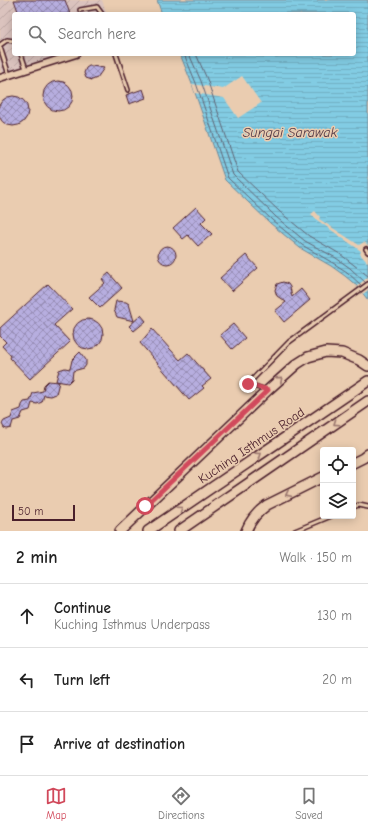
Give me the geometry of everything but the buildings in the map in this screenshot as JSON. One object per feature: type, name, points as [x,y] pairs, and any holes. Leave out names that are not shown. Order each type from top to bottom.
[{"type":"main road","points":[[120,531],[297,364],[308,357],[326,352],[342,353],[359,360],[368,366]]},
{"type":"main road","name":"Kuching Isthmus Road","points":[[148,531],[368,381]]},
{"type":"main road","points":[[179,531],[368,401]]},
{"type":"main road","points":[[356,462],[368,454]]},
{"type":"main road","points":[[246,531],[250,520],[259,511],[273,502],[320,478]]},
{"type":"street","points":[[0,78],[70,56]]},
{"type":"lane","points":[[80,10],[97,7],[101,12]]},
{"type":"lane","points":[[9,75],[0,46],[7,40],[12,41]]},
{"type":"lane","points":[[22,56],[26,70]]},
{"type":"lane","points":[[117,56],[128,90]]},
{"type":"lane","points":[[268,390],[248,384],[288,342],[368,284]]},
{"type":"lane","points":[[356,506],[359,504],[368,507]]},
{"type":"lane","points":[[295,531],[324,519]]},
{"type":"shaded area","points":[[0,0],[102,0],[106,12],[12,12],[12,56],[58,56],[2,74],[0,68]]},
{"type":"water","name":"Sungai Sarawak","points":[[157,0],[368,0],[368,300],[357,286],[345,276],[300,248],[270,223],[225,180],[181,56],[356,56],[356,12],[161,12]]},
{"type":"pier","points":[[242,76],[261,103],[238,118],[224,98],[195,93],[192,84],[223,89]]},
{"type":"pier","points":[[315,211],[320,217],[319,219],[359,245],[364,242],[368,245],[368,261],[367,262],[360,254],[361,251],[317,220],[311,214]]},
{"type":"pier","points":[[368,277],[368,290],[363,294],[357,286]]},
{"type":"route","points":[[145,506],[268,390],[248,384]]}]
